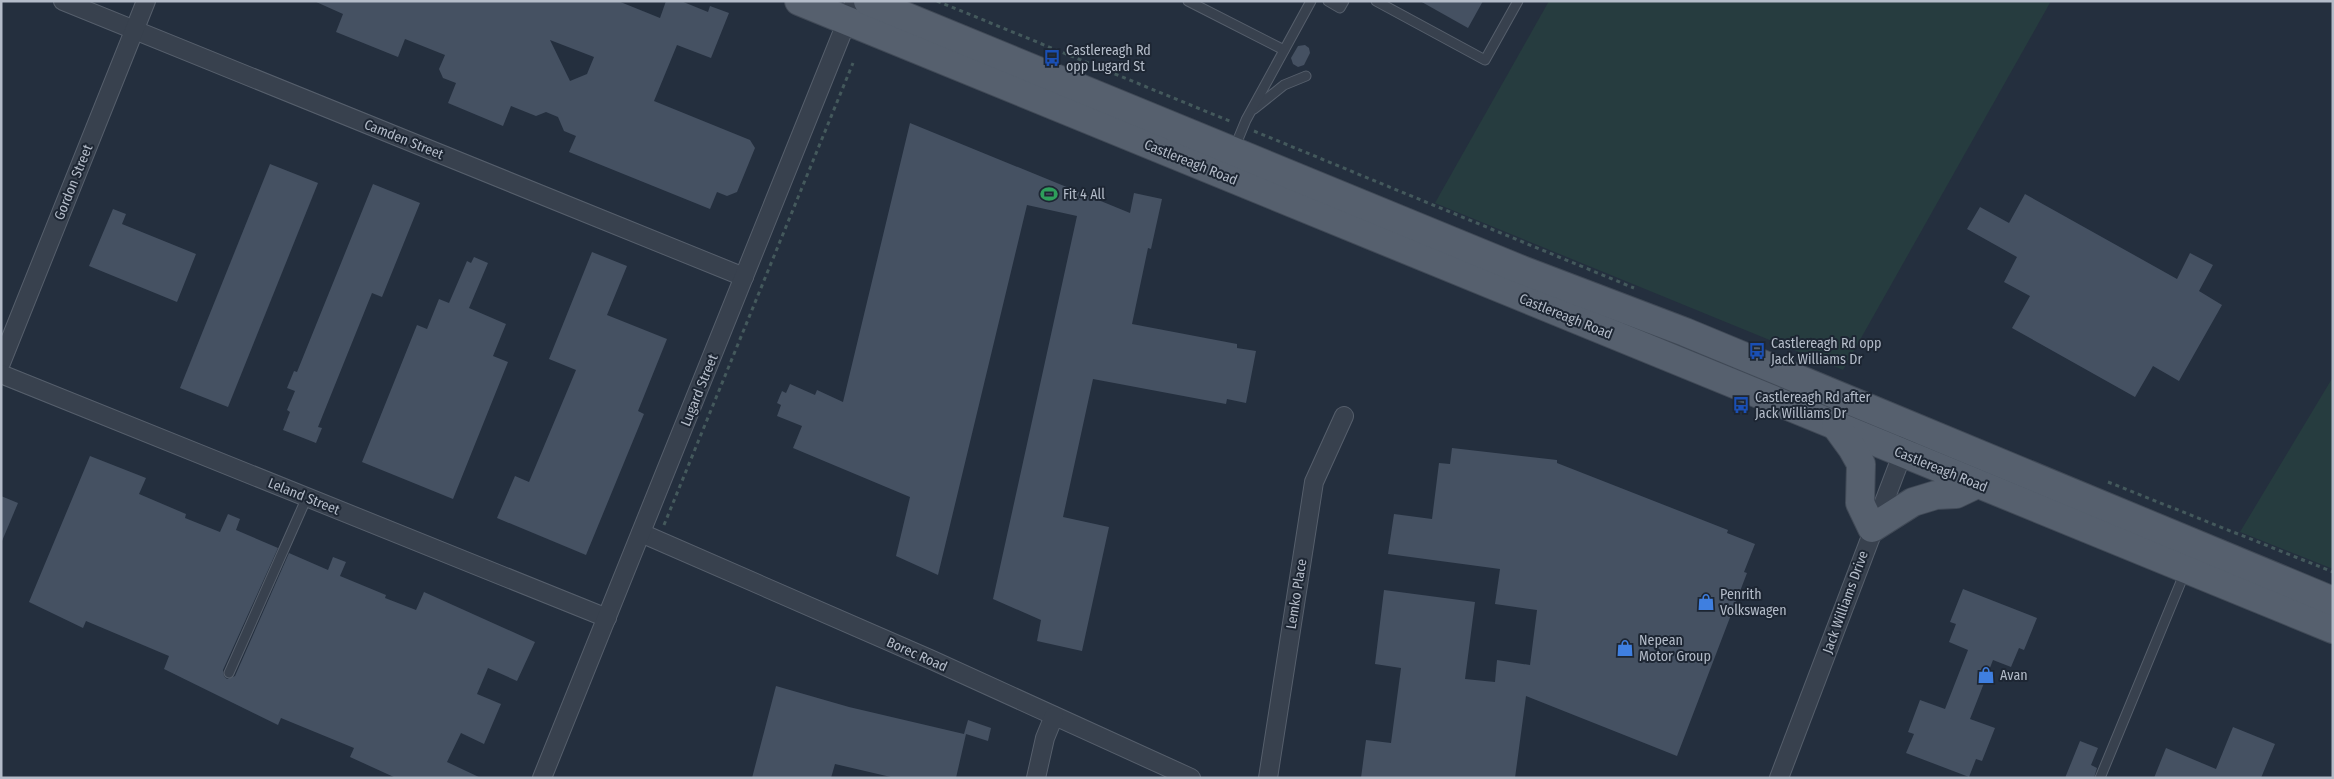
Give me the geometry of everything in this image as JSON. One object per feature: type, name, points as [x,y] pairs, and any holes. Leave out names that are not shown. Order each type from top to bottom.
[{"type":"main road","name":"Castlereagh Road","points":[[799,1],[851,11],[1836,426],[2333,629]]},
{"type":"main road","name":"Castlereagh Road","points":[[868,1],[1566,288],[1685,332],[2333,601]]},
{"type":"main road","points":[[1836,426],[1852,448],[1860,464],[1860,503],[1872,528],[1913,502],[1936,495],[1956,494],[1977,484]]},
{"type":"street","name":"Camden Street","points":[[63,1],[744,277]]},
{"type":"street","name":"Gordon Street","points":[[1,363],[146,1]]},
{"type":"street","name":"Lugard Street","points":[[542,778],[851,11]]},
{"type":"street","name":"Leland Street","points":[[1,374],[607,618]]},
{"type":"street","name":"Lemko Place","points":[[1268,778],[1314,482],[1344,416]]},
{"type":"street","name":"Jack Williams Drive","points":[[1779,778],[1872,528],[1913,426]]},
{"type":"street","name":"Borec Road","points":[[641,533],[1191,778]]},
{"type":"street","points":[[1036,778],[1045,738],[1054,716]]},
{"type":"lane","points":[[1188,1],[1284,50]]},
{"type":"lane","points":[[1233,152],[1250,112],[1311,1]]},
{"type":"lane","points":[[1328,1],[1340,8],[1344,1]]},
{"type":"lane","points":[[1376,1],[1485,60],[1518,1]]},
{"type":"lane","points":[[1250,112],[1284,85],[1306,76]]},
{"type":"lane","points":[[229,673],[307,497]]},
{"type":"lane","points":[[2100,778],[2186,570]]},
{"type":"path","points":[[666,522],[853,63]]},
{"type":"green space","points":[[1549,1],[2051,1],[1843,370],[1435,203]]},
{"type":"green space","points":[[2333,377],[2333,569],[2240,532]]},
{"type":"building","points":[[314,1],[618,1],[660,18],[666,1],[681,1],[708,12],[710,6],[729,13],[711,58],[677,45],[654,101],[750,140],[755,148],[737,192],[727,196],[717,192],[710,209],[569,152],[576,136],[564,131],[558,117],[546,112],[536,116],[511,106],[503,126],[448,103],[456,83],[443,78],[439,69],[445,55],[405,39],[398,57],[336,32],[343,14]],"holes":[[[550,40],[594,57],[587,74],[570,81]]]},
{"type":"building","points":[[1420,1],[1483,1],[1468,28]]},
{"type":"building","points":[[1305,45],[1309,48],[1310,53],[1304,65],[1298,67],[1293,64],[1291,58],[1298,46]]},
{"type":"building","points":[[910,123],[1130,213],[1134,193],[1162,199],[1151,249],[1148,248],[1132,324],[1237,344],[1237,348],[1256,351],[1246,403],[1227,399],[1226,404],[1093,379],[1063,517],[1109,527],[1082,651],[1037,641],[1041,620],[993,599],[1077,216],[1027,205],[938,575],[896,556],[910,497],[793,448],[802,426],[777,416],[781,405],[777,403],[782,391],[786,393],[790,384],[815,395],[817,390],[843,402]]},
{"type":"building","points":[[270,164],[318,183],[228,407],[180,388]]},
{"type":"building","points":[[373,184],[420,203],[382,297],[372,293],[318,427],[322,428],[316,443],[283,430],[290,412],[287,410],[295,391],[287,388],[294,371],[297,372]]},
{"type":"building","points":[[2025,194],[2177,279],[2190,253],[2213,265],[2199,291],[2222,305],[2179,381],[2153,366],[2135,397],[2012,328],[2030,296],[2004,282],[2017,257],[1967,229],[1980,207],[2009,223]]},
{"type":"building","points":[[113,209],[126,214],[122,224],[196,254],[177,302],[89,266]]},
{"type":"building","points":[[592,252],[627,266],[607,315],[667,339],[638,411],[644,414],[586,555],[497,518],[515,476],[529,482],[576,370],[549,359]]},
{"type":"building","points":[[474,257],[488,263],[469,308],[506,324],[493,356],[508,362],[453,499],[362,462],[417,325],[427,329],[439,299],[449,303],[467,261],[471,263]]},
{"type":"building","points":[[1452,448],[1557,460],[1557,463],[1728,530],[1727,533],[1755,544],[1744,572],[1747,573],[1677,756],[1526,696],[1515,778],[1361,778],[1366,740],[1391,743],[1401,668],[1375,664],[1384,590],[1475,602],[1465,679],[1495,682],[1497,660],[1530,665],[1537,610],[1495,604],[1500,569],[1388,554],[1394,514],[1432,519],[1439,463],[1450,464]]},
{"type":"building","points":[[90,456],[146,478],[139,494],[186,514],[185,518],[220,532],[228,514],[240,519],[236,530],[278,548],[223,670],[224,676],[227,679],[235,676],[289,553],[328,570],[333,557],[346,562],[340,576],[386,595],[385,598],[416,610],[424,592],[535,642],[517,681],[488,668],[477,694],[501,704],[484,744],[461,733],[447,762],[481,778],[396,778],[350,757],[354,748],[281,718],[278,725],[164,669],[169,656],[86,621],[83,628],[29,602]]},
{"type":"building","points":[[1,496],[18,503],[2,541],[1,541]]},
{"type":"building","points":[[1963,589],[2037,618],[2024,650],[2019,648],[2011,667],[1993,660],[1970,719],[1995,728],[1982,761],[1976,759],[1969,777],[1906,753],[1914,734],[1908,732],[1920,700],[1945,709],[1968,650],[1949,642],[1956,624],[1950,622]]},
{"type":"building","points":[[776,686],[849,707],[964,734],[968,720],[991,728],[988,741],[966,734],[956,778],[895,778],[835,764],[831,778],[752,778]]},
{"type":"building","points":[[2233,727],[2275,744],[2261,778],[2154,778],[2166,748],[2216,769]]},
{"type":"building","points":[[2080,741],[2098,748],[2091,765],[2097,768],[2094,778],[2065,778]]},
{"type":"place","name":"Castlereagh Rd opp Lugard St","points":[[1052,58]]},
{"type":"place","name":"Fit 4 All","points":[[1049,194]]},
{"type":"place","name":"Castlereagh Rd opp Jack Williams Dr","points":[[1757,351]]},
{"type":"place","name":"Castlereagh Rd after Jack Williams Dr","points":[[1741,405]]},
{"type":"place","name":"Penrith Volkswagen","points":[[1706,602]]},
{"type":"place","name":"Nepean Motor Group","points":[[1625,648]]},
{"type":"place","name":"Avan","points":[[1986,675]]}]
